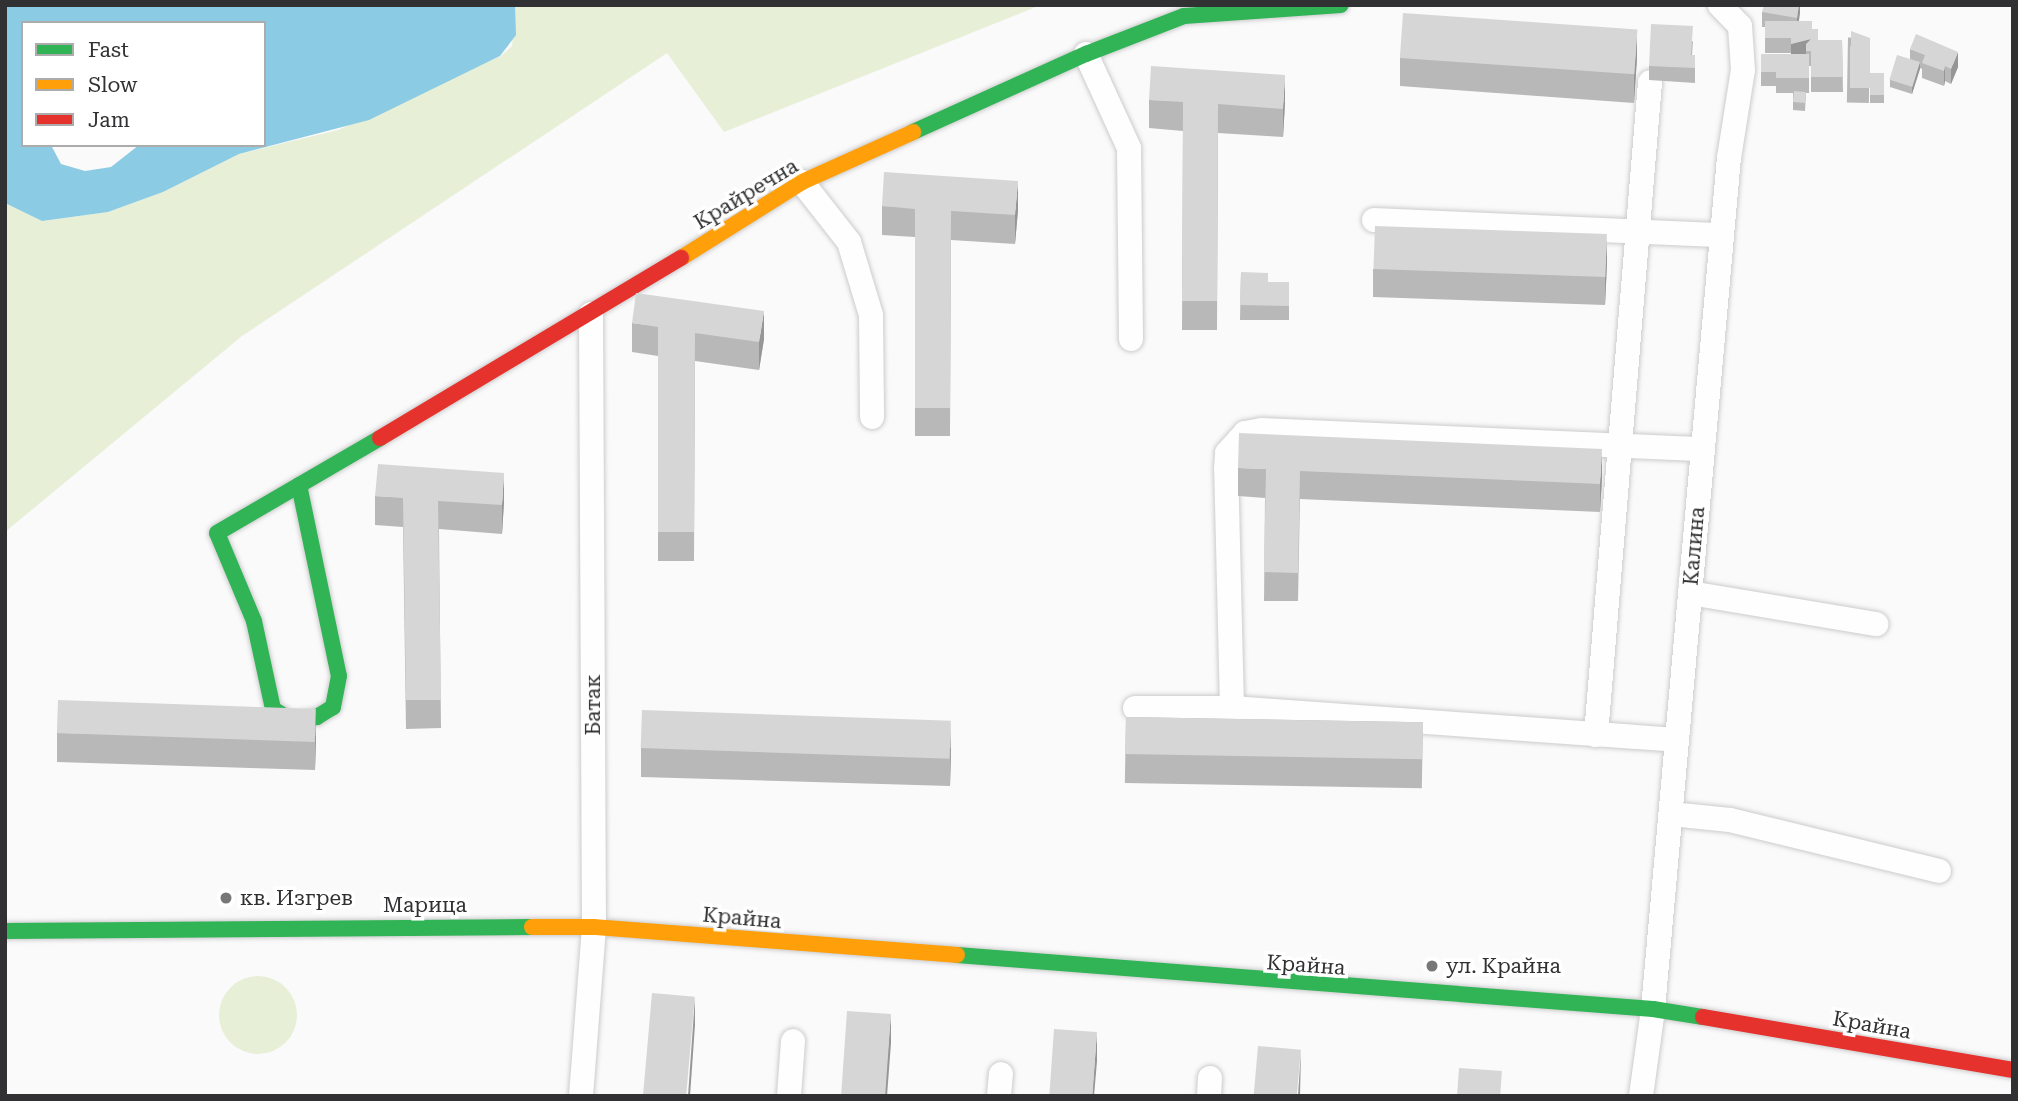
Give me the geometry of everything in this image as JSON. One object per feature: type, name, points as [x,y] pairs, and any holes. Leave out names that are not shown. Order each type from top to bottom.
[{"type":"street","name":"Крайречна","points":[[273,709],[254,621],[217,533],[591,314],[802,182],[1086,54],[1184,16],[1341,5]]},
{"type":"street","name":"Калина","points":[[1641,1096],[1653,1009],[1723,235],[1743,70],[1740,26],[1720,5]]},
{"type":"street","points":[[1086,54],[1129,148],[1131,339]]},
{"type":"street","points":[[1596,735],[1650,82]]},
{"type":"street","points":[[802,182],[849,242],[871,315],[872,417]]},
{"type":"street","points":[[1374,220],[1723,235]]},
{"type":"street","name":"Батак","points":[[581,1096],[594,927],[591,314]]},
{"type":"street","points":[[1231,708],[1226,469],[1227,453],[1245,433],[1262,430],[1703,450]]},
{"type":"street","points":[[246,708],[273,709],[291,720],[317,717],[333,707],[339,676],[299,485]]},
{"type":"street","points":[[1690,593],[1876,624]]},
{"type":"street","points":[[1135,708],[1231,708],[1677,740]]},
{"type":"street","points":[[1671,814],[1730,820],[1939,871]]},
{"type":"street","name":"Марица","points":[[5,931],[594,927]]},
{"type":"street","name":"Крайна","points":[[594,927],[1250,982],[1653,1009],[2013,1070]]},
{"type":"street","points":[[789,1096],[793,1041]]},
{"type":"green space","points":[[515,5],[1041,5],[724,132],[667,53],[242,336],[5,532],[5,203],[42,221],[108,212],[163,192],[239,154],[338,130],[501,56],[512,46]]},
{"type":"green space","points":[[258,976],[273,979],[285,988],[294,1000],[297,1015],[294,1030],[285,1042],[273,1051],[258,1054],[243,1051],[231,1042],[222,1030],[219,1015],[222,1000],[231,988],[243,979]]},
{"type":"water","points":[[6,5],[515,5],[516,35],[500,56],[369,120],[266,147],[266,21],[21,21],[21,147],[52,147],[61,164],[85,171],[111,167],[136,147],[266,147],[239,154],[163,192],[108,212],[42,221],[5,203]]},
{"type":"building","points":[[1764,5],[1799,5],[1797,18],[1762,12]]},
{"type":"building","points":[[1403,13],[1637,29],[1634,74],[1400,58]]},
{"type":"building","points":[[1765,21],[1812,21],[1812,29],[1818,29],[1818,40],[1842,40],[1843,77],[1811,77],[1811,51],[1806,51],[1806,44],[1811,39],[1791,44],[1791,38],[1765,38]]},
{"type":"building","points":[[1651,24],[1693,26],[1691,55],[1695,55],[1695,68],[1649,66]]},
{"type":"building","points":[[1851,31],[1870,38],[1870,46],[1851,46]]},
{"type":"building","points":[[1916,34],[1958,52],[1951,69],[1945,66],[1944,71],[1922,63],[1925,55],[1910,49]]},
{"type":"building","points":[[1850,46],[1870,46],[1870,88],[1850,88]]},
{"type":"building","points":[[1761,54],[1809,54],[1809,78],[1776,78],[1776,72],[1761,72]]},
{"type":"building","points":[[1897,55],[1920,62],[1912,87],[1889,80]]},
{"type":"building","points":[[1151,66],[1285,75],[1283,109],[1218,104],[1217,301],[1182,301],[1183,102],[1149,100]]},
{"type":"building","points":[[1870,73],[1884,73],[1884,95],[1870,95]]},
{"type":"building","points":[[1794,91],[1806,92],[1805,103],[1793,102]]},
{"type":"building","points":[[884,172],[1018,181],[1015,215],[951,211],[950,408],[915,408],[915,209],[882,206]]},
{"type":"building","points":[[1375,226],[1607,234],[1605,277],[1373,269]]},
{"type":"building","points":[[1241,272],[1268,273],[1268,282],[1289,282],[1289,306],[1240,305]]},
{"type":"building","points":[[636,293],[764,311],[759,342],[695,333],[694,532],[658,532],[658,327],[632,323]]},
{"type":"building","points":[[1239,433],[1602,449],[1600,484],[1300,471],[1298,573],[1264,572],[1266,469],[1238,468]]},
{"type":"building","points":[[378,464],[504,473],[502,505],[438,501],[441,700],[406,700],[403,498],[375,496]]},
{"type":"building","points":[[58,700],[316,709],[315,742],[57,733]]},
{"type":"building","points":[[642,710],[951,721],[949,759],[641,748]]},
{"type":"building","points":[[1126,717],[1423,722],[1422,759],[1125,754]]},
{"type":"building","points":[[652,993],[695,997],[686,1096],[643,1096]]},
{"type":"building","points":[[847,1011],[891,1014],[885,1096],[841,1096]]},
{"type":"building","points":[[1054,1029],[1097,1032],[1092,1096],[1049,1096]]},
{"type":"building","points":[[1258,1046],[1301,1050],[1297,1096],[1254,1096]]},
{"type":"building","points":[[1459,1068],[1502,1071],[1500,1096],[1457,1096]]},
{"type":"traffic: fast","points":[[913,132],[1086,54],[1184,16],[1341,5]]},
{"type":"traffic: fast","points":[[299,485],[339,676],[333,707],[317,717],[291,720],[273,709],[254,621],[217,533],[380,438]]},
{"type":"traffic: fast","points":[[5,931],[532,927]]},
{"type":"traffic: fast","points":[[957,955],[1653,1009],[1703,1017]]},
{"type":"traffic: slow","points":[[681,258],[802,182],[913,132]]},
{"type":"traffic: slow","points":[[532,927],[594,927],[957,955]]},
{"type":"traffic: jam","points":[[380,438],[681,258]]},
{"type":"traffic: jam","points":[[1703,1017],[2013,1070]]},
{"type":"place","name":"кв. Изгрев","points":[[226,898]]},
{"type":"place","name":"ул. Крайна","points":[[1432,966]]}]
